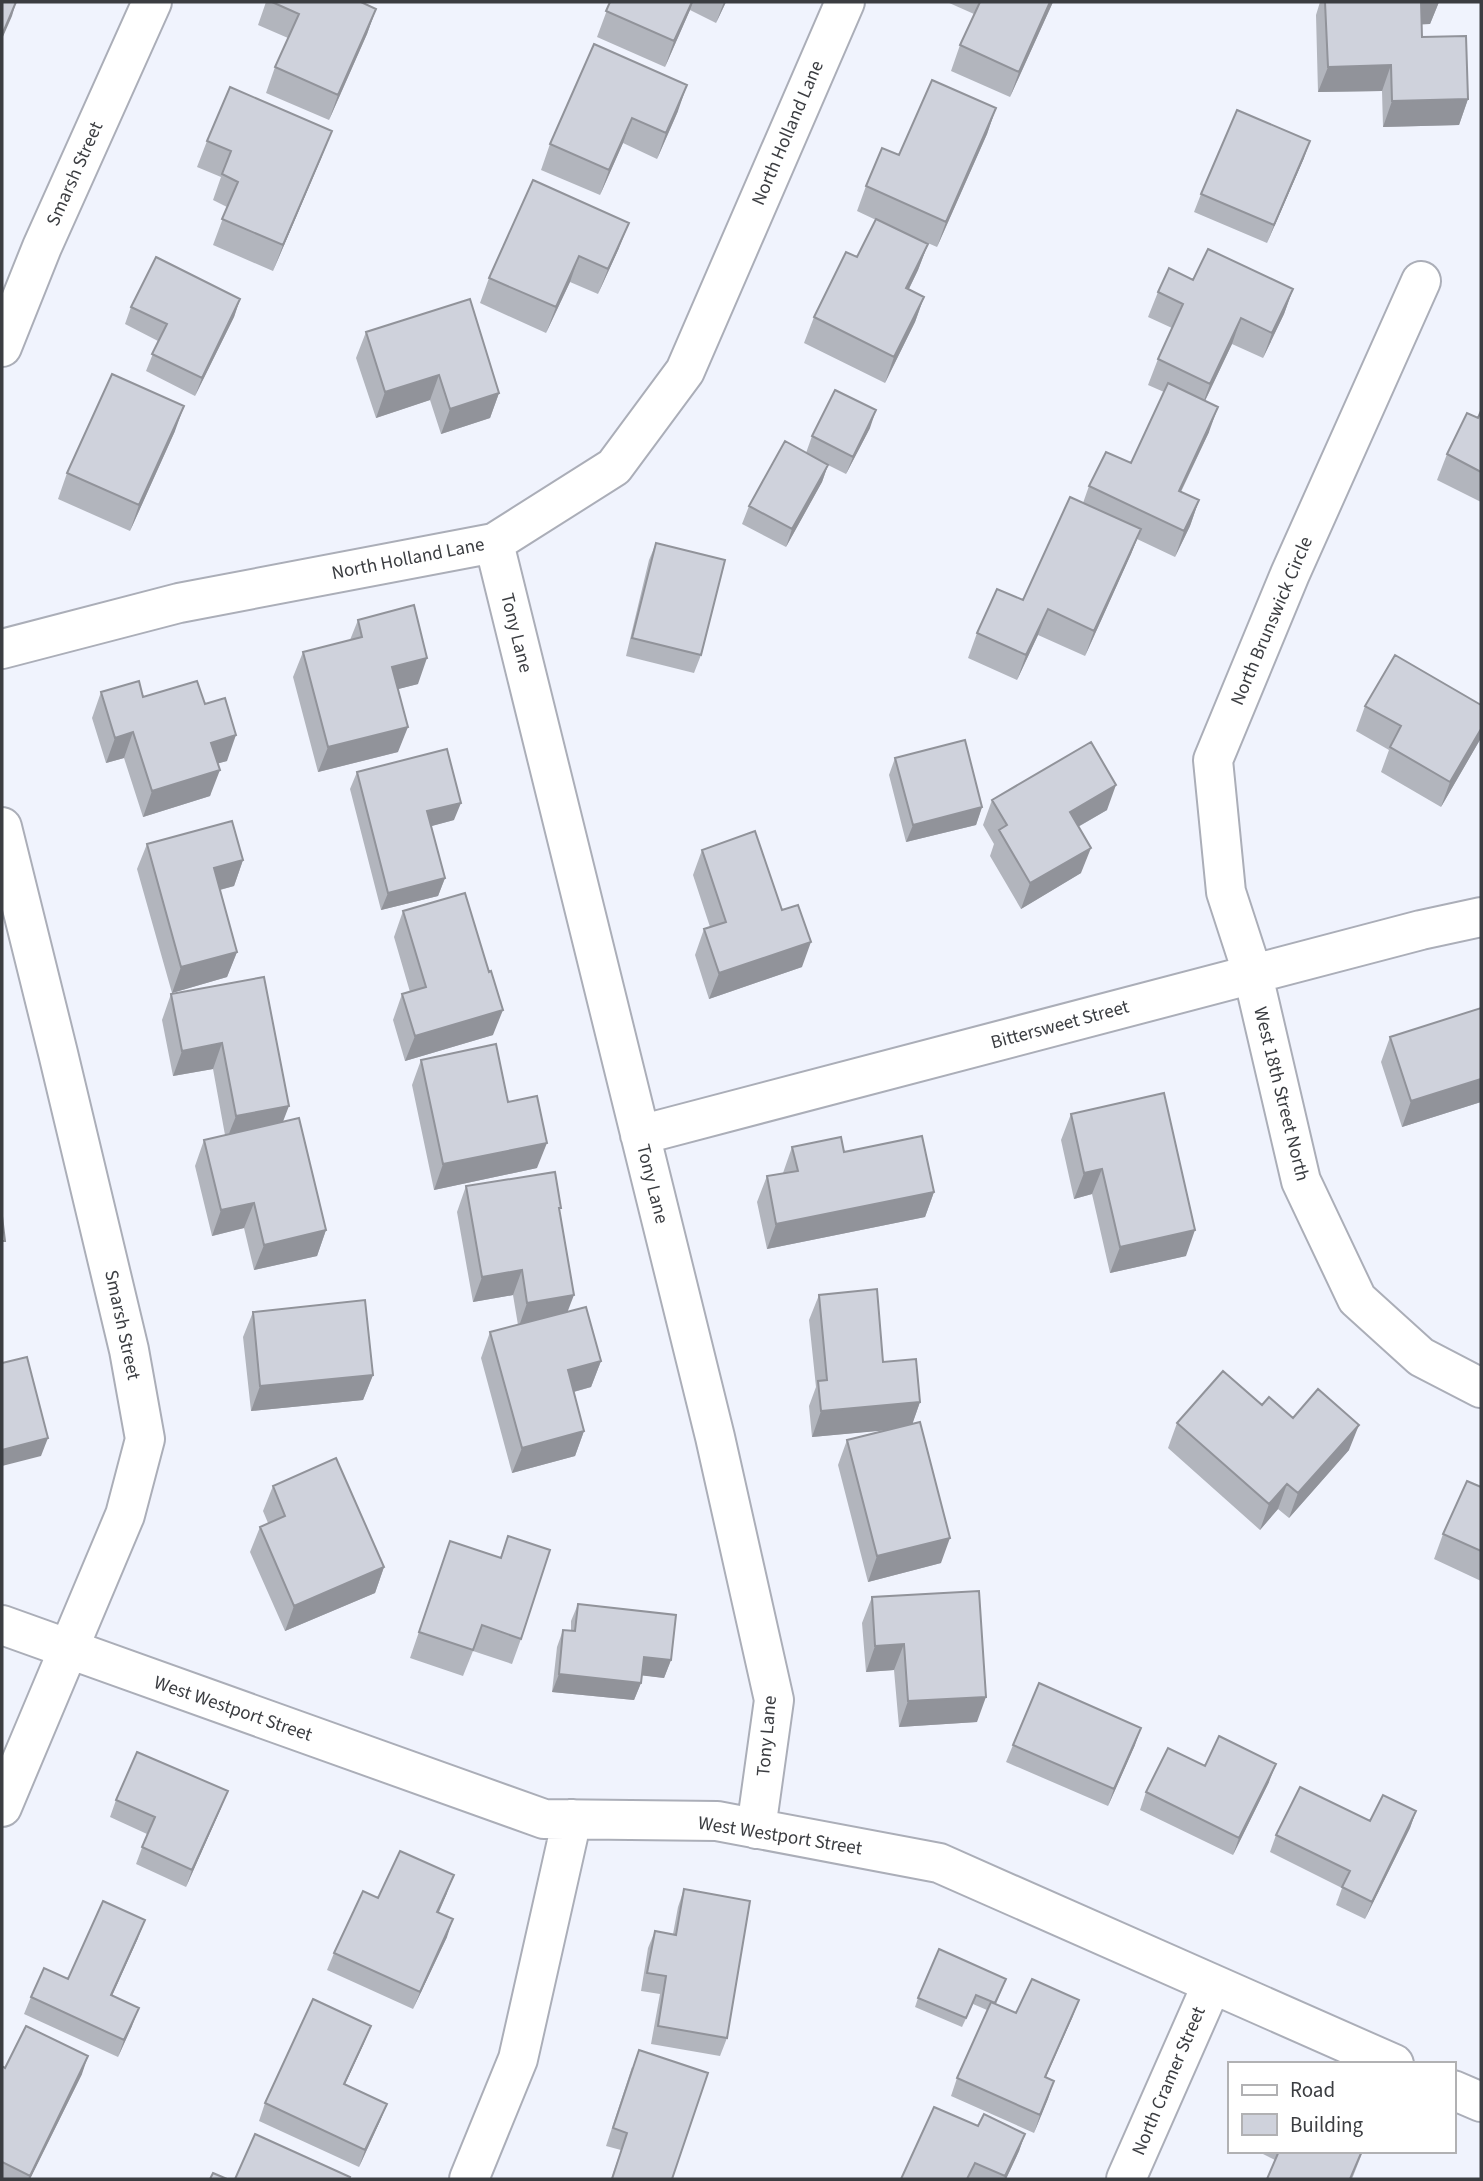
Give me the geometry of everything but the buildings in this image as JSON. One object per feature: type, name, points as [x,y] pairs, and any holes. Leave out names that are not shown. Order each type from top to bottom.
[{"type":"street","name":"Smarsh Street","points":[[2,347],[42,247],[152,2]]},
{"type":"street","name":"North Holland Lane","points":[[2,649],[179,603],[494,543],[614,467],[685,371],[845,2]]},
{"type":"street","name":"North Brunswick Circle","points":[[1253,975],[1226,892],[1213,760],[1290,574],[1421,281]]},
{"type":"street","name":"Tony Lane","points":[[494,543],[718,1451],[774,1700],[756,1829]]},
{"type":"street","name":"Smarsh Street","points":[[2,827],[123,1323],[145,1439],[125,1515],[2,1807]]},
{"type":"street","name":"Bittersweet Street","points":[[640,1135],[1421,930],[1481,917]]},
{"type":"street","name":"West 18th Street North","points":[[1253,975],[1301,1181],[1357,1299],[1421,1357],[1481,1388]]},
{"type":"street","name":"West Westport Street","points":[[2,1625],[68,1651],[544,1819],[718,1821],[939,1863],[1390,2062]]},
{"type":"street","points":[[469,2179],[518,2059],[572,1819]]},
{"type":"street","name":"North Cramer Street","points":[[1126,2179],[1212,1983]]},
{"type":"street","points":[[1455,2091],[1481,2102]]}]
